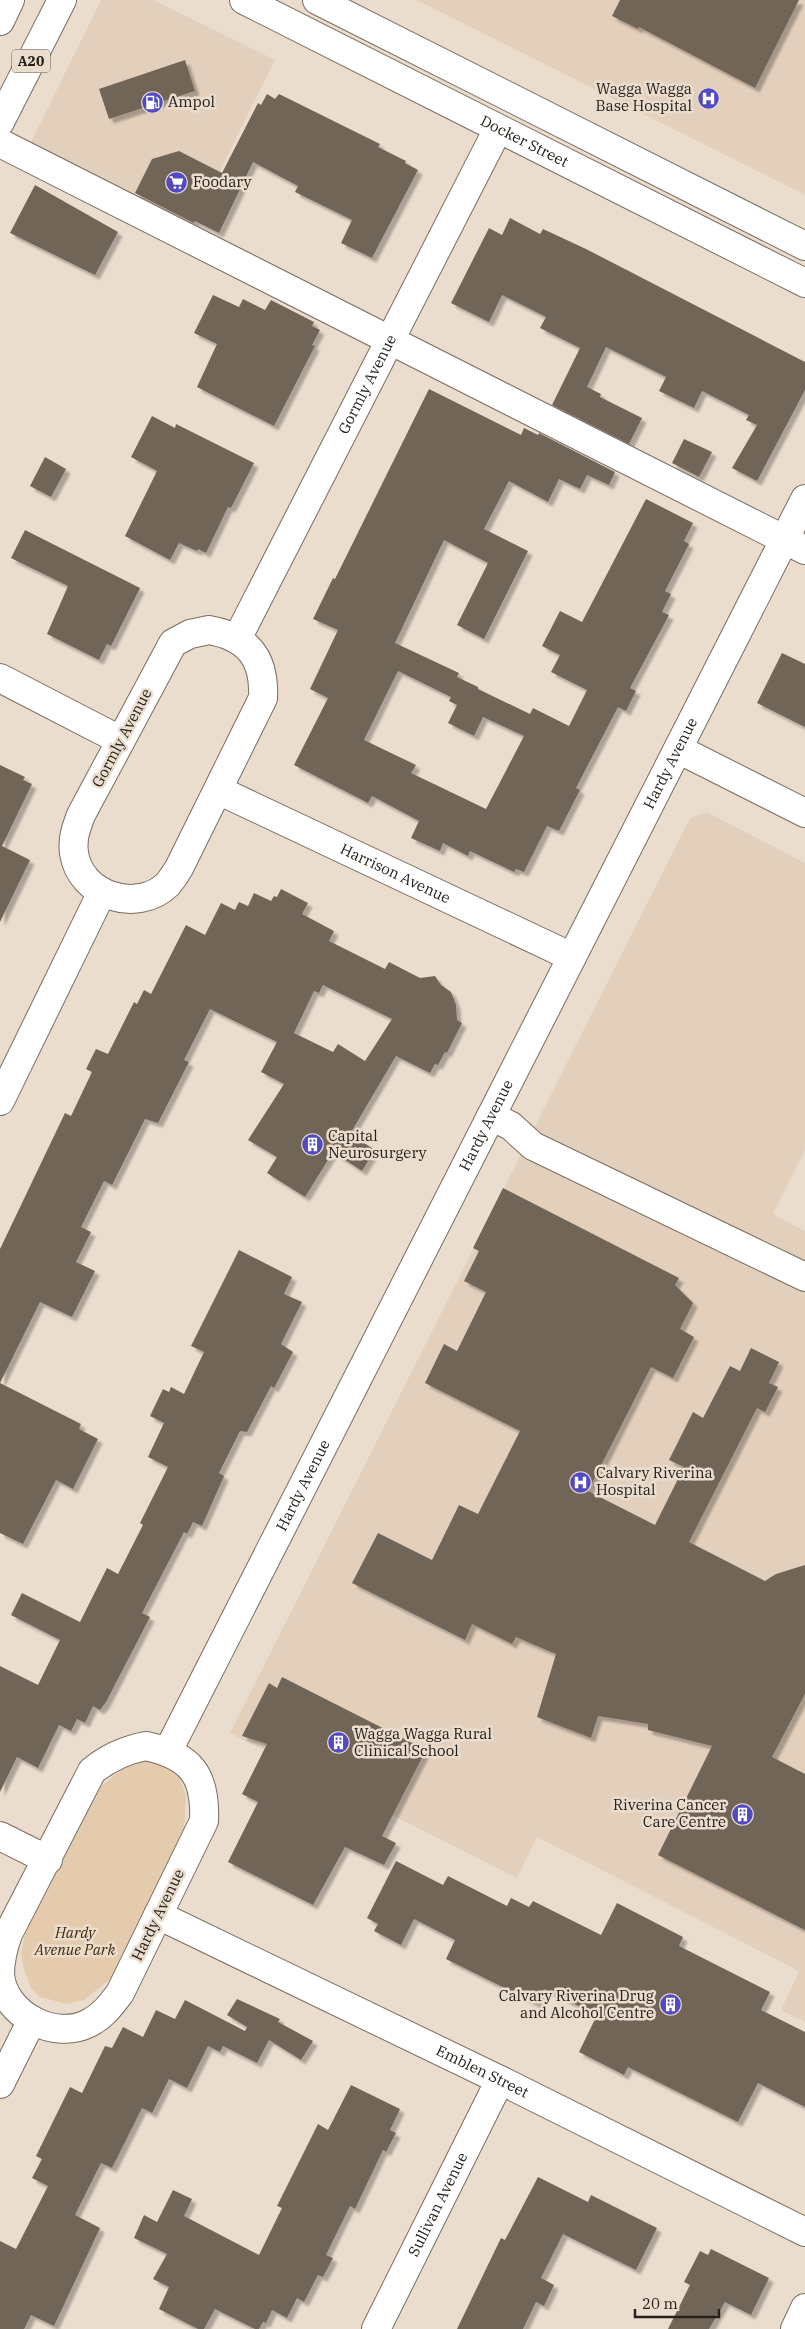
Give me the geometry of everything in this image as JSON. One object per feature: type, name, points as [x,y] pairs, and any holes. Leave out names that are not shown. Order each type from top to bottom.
[{"type":"main road","points":[[0,21],[10,0]]},
{"type":"main road","name":"A20","points":[[0,122],[62,0]]},
{"type":"main road","name":"Docker Street","points":[[244,0],[805,283]]},
{"type":"main road","points":[[317,0],[805,246]]},
{"type":"main road","name":"Gormly Avenue","points":[[237,639],[498,129]]},
{"type":"main road","points":[[0,143],[795,545]]},
{"type":"main road","name":"Hardy Avenue","points":[[168,1750],[678,748],[795,545],[805,499]]},
{"type":"main road","name":"Gormly Avenue","points":[[209,630],[228,634],[237,639],[246,645],[258,660],[264,679],[263,698],[180,868],[168,884],[152,895],[133,900],[111,897],[94,887],[81,872],[74,854],[74,835],[81,815],[120,740],[173,643],[190,634],[209,630]]},
{"type":"main road","points":[[0,678],[120,740]]},
{"type":"main road","points":[[678,748],[805,813]]},
{"type":"main road","name":"Harrison Avenue","points":[[218,790],[572,957]]},
{"type":"main road","points":[[0,1101],[102,892]]},
{"type":"main road","points":[[491,1116],[510,1126],[533,1146],[805,1277]]},
{"type":"main road","name":"Hardy Avenue","points":[[146,1746],[168,1750],[185,1760],[198,1778],[205,1799],[204,1821],[120,1993],[106,2011],[88,2023],[67,2029],[42,2025],[22,2014],[8,1998],[0,1977],[0,1955],[8,1934],[48,1860],[92,1771],[109,1757],[131,1748],[146,1746]]},
{"type":"main road","points":[[0,1836],[48,1860]]},
{"type":"main road","name":"Emblen Street","points":[[158,1915],[500,2080],[805,2232]]},
{"type":"main road","points":[[0,2084],[32,2020]]},
{"type":"main road","name":"Sullivan Avenue","points":[[376,2329],[500,2080]]},
{"type":"main road","points":[[795,2329],[805,2308]]},
{"type":"shaded area","name":"Ampol","points":[[101,0],[154,0],[275,60],[193,225],[30,144]]},
{"type":"shaded area","name":"Wagga Wagga Base Hospital","points":[[417,0],[805,0],[805,195]]},
{"type":"shaded area","name":"Calvary Riverina Hospital","points":[[707,812],[805,863],[805,1150],[773,1214],[805,1231],[805,2022],[781,2010],[799,1971],[537,1837],[517,1878],[230,1733],[690,818]]},
{"type":"green space","name":"Hardy Avenue Park","points":[[143,1760],[157,1762],[172,1768],[180,1779],[186,1796],[184,1837],[114,1976],[84,2000],[67,2004],[40,1997],[31,1988],[23,1966],[21,1954],[27,1925],[96,1790],[125,1767]]},
{"type":"building","points":[[620,0],[799,0],[755,88],[639,27],[638,29],[612,16]]},
{"type":"building","points":[[185,60],[195,91],[109,119],[99,89]]},
{"type":"building","points":[[267,94],[275,99],[279,94],[380,144],[378,147],[406,161],[405,163],[418,170],[372,258],[341,243],[352,220],[295,192],[298,186],[253,162],[219,233],[195,221],[194,223],[135,193],[152,159],[179,151],[222,173],[258,103],[261,105]]},
{"type":"building","points":[[35,185],[118,232],[95,275],[10,233]]},
{"type":"building","points":[[510,218],[540,234],[543,229],[586,249],[805,362],[805,390],[757,481],[732,468],[757,425],[746,420],[749,415],[702,391],[694,408],[659,391],[666,377],[606,347],[587,387],[601,394],[600,397],[642,418],[629,444],[552,405],[580,348],[540,328],[546,317],[502,295],[489,322],[451,303],[489,228],[502,235]]},
{"type":"building","points":[[213,295],[239,307],[243,299],[265,310],[271,300],[314,322],[312,326],[320,330],[312,345],[315,346],[274,426],[197,387],[217,344],[194,333]]},
{"type":"building","points":[[429,389],[521,435],[524,428],[538,435],[539,433],[615,472],[609,485],[587,475],[580,489],[559,479],[548,502],[509,481],[484,529],[528,551],[484,639],[457,625],[488,563],[444,540],[395,643],[459,673],[457,677],[530,714],[533,708],[569,726],[587,690],[551,672],[560,655],[542,646],[560,611],[582,622],[646,499],[693,523],[684,541],[689,544],[665,591],[671,594],[662,612],[669,615],[630,688],[636,691],[626,711],[618,707],[576,788],[580,790],[559,831],[547,826],[524,872],[516,869],[514,872],[470,851],[468,856],[443,843],[440,851],[411,838],[419,821],[372,796],[368,803],[294,765],[328,698],[310,689],[338,630],[313,619],[333,578],[335,579]],"holes":[[[398,671],[451,697],[449,701],[457,705],[448,723],[474,736],[483,717],[524,736],[486,809],[411,773],[416,765],[364,740]]]},
{"type":"building","points":[[152,416],[175,428],[176,424],[254,463],[231,508],[228,507],[206,553],[179,543],[170,560],[125,536],[157,471],[131,457]]},
{"type":"building","points":[[684,439],[712,452],[699,477],[672,463]]},
{"type":"building","points":[[45,457],[66,469],[51,497],[30,486]]},
{"type":"building","points":[[25,530],[140,588],[111,646],[107,644],[99,660],[47,634],[68,586],[11,558]]},
{"type":"building","points":[[782,653],[805,664],[805,727],[757,703]]},
{"type":"building","points":[[0,765],[25,777],[23,780],[32,784],[2,846],[30,860],[0,922]]},
{"type":"building","points":[[281,889],[308,903],[302,914],[334,931],[329,941],[385,969],[389,962],[420,978],[435,976],[441,985],[451,992],[456,1005],[457,1020],[462,1023],[447,1053],[445,1052],[438,1065],[435,1064],[430,1073],[396,1056],[350,1134],[375,1150],[362,1171],[333,1152],[305,1197],[267,1173],[277,1157],[248,1140],[284,1084],[261,1072],[277,1042],[210,1009],[184,1060],[189,1062],[158,1123],[145,1119],[112,1185],[104,1181],[81,1227],[91,1232],[76,1262],[95,1271],[72,1317],[40,1302],[0,1383],[0,1249],[65,1113],[71,1116],[92,1072],[86,1069],[96,1049],[108,1054],[134,1002],[137,1004],[144,990],[151,994],[186,925],[205,935],[221,903],[235,910],[239,902],[248,906],[254,893],[271,901],[274,896],[277,897]],"holes":[[[323,985],[392,1019],[365,1061],[338,1044],[333,1052],[294,1033],[314,991],[319,993]]]},
{"type":"building","points":[[503,1188],[679,1278],[675,1285],[693,1303],[680,1329],[694,1337],[673,1378],[651,1367],[588,1491],[655,1525],[684,1467],[669,1460],[693,1412],[703,1418],[730,1366],[740,1371],[751,1348],[779,1362],[769,1383],[778,1387],[765,1412],[757,1408],[689,1542],[765,1581],[776,1574],[805,1565],[805,1694],[772,1757],[805,1774],[805,1930],[658,1855],[712,1746],[648,1730],[648,1724],[598,1716],[591,1738],[537,1717],[556,1654],[516,1637],[512,1644],[472,1624],[465,1640],[352,1583],[378,1533],[432,1560],[459,1505],[478,1514],[520,1431],[425,1383],[444,1344],[457,1351],[486,1292],[464,1281],[479,1251],[473,1248]]},
{"type":"building","points":[[239,1250],[292,1277],[284,1294],[302,1302],[281,1344],[293,1352],[274,1388],[271,1386],[247,1432],[240,1431],[219,1473],[224,1476],[202,1526],[193,1522],[187,1534],[184,1532],[142,1613],[150,1617],[106,1702],[100,1710],[93,1706],[85,1723],[77,1719],[71,1731],[59,1725],[38,1768],[17,1757],[0,1792],[0,1666],[38,1685],[60,1640],[11,1615],[22,1593],[80,1622],[107,1568],[118,1574],[143,1525],[140,1523],[168,1467],[148,1457],[164,1423],[150,1416],[163,1389],[169,1392],[171,1387],[184,1394],[204,1352],[191,1346]]},
{"type":"building","points":[[0,1383],[81,1424],[79,1429],[98,1439],[73,1489],[56,1480],[23,1544],[0,1533]]},
{"type":"building","points":[[282,1677],[426,1750],[382,1836],[396,1843],[384,1865],[345,1847],[313,1905],[228,1862],[258,1802],[242,1794],[267,1744],[242,1736],[269,1683],[277,1688]]},
{"type":"building","points":[[396,1861],[443,1885],[448,1876],[507,1906],[511,1898],[529,1907],[533,1901],[601,1935],[617,1903],[683,1937],[679,1946],[770,1992],[761,2010],[805,2032],[805,2107],[758,2083],[738,2122],[628,2067],[624,2075],[579,2052],[597,2015],[544,1989],[537,2004],[446,1959],[455,1940],[414,1919],[401,1945],[374,1931],[378,1924],[367,1918]]},
{"type":"building","points":[[237,1999],[280,2019],[278,2022],[313,2041],[301,2060],[269,2040],[257,2063],[223,2046],[220,2052],[208,2046],[187,2088],[169,2079],[152,2113],[142,2108],[112,2168],[101,2163],[75,2215],[100,2228],[54,2326],[31,2315],[24,2329],[0,2329],[0,2241],[16,2249],[48,2186],[32,2178],[42,2159],[36,2156],[70,2087],[82,2093],[105,2046],[112,2048],[123,2027],[143,2037],[156,2010],[175,2019],[185,2000],[245,2031],[247,2027],[227,2015]]},
{"type":"building","points":[[351,2085],[400,2109],[390,2130],[396,2133],[386,2152],[383,2150],[355,2209],[350,2206],[326,2255],[333,2258],[323,2277],[318,2275],[304,2302],[297,2298],[287,2318],[272,2310],[266,2323],[263,2322],[259,2329],[255,2329],[215,2309],[204,2329],[198,2329],[159,2309],[169,2287],[153,2279],[167,2254],[134,2238],[144,2215],[157,2222],[173,2190],[192,2199],[184,2216],[259,2255],[282,2208],[277,2206],[318,2124],[328,2130]]},
{"type":"building","points":[[538,2177],[588,2202],[591,2195],[657,2228],[636,2270],[563,2234],[541,2278],[554,2285],[544,2306],[536,2302],[523,2329],[457,2329],[501,2238],[505,2240]]},
{"type":"building","points":[[711,2249],[769,2278],[751,2315],[725,2302],[709,2329],[668,2329],[690,2285],[684,2282],[700,2251],[708,2255]]},
{"type":"place","name":"Wagga Wagga Base Hospital","points":[[708,98]]},
{"type":"place","name":"Ampol","points":[[152,102]]},
{"type":"place","name":"Foodary","points":[[177,182]]},
{"type":"place","name":"Capital Neurosurgery","points":[[312,1145]]},
{"type":"place","name":"Calvary Riverina Hospital","points":[[580,1482]]},
{"type":"place","name":"Wagga Wagga Rural Clinical School","points":[[338,1743]]},
{"type":"place","name":"Riverina Cancer Care Centre","points":[[742,1814]]},
{"type":"place","name":"Calvary Riverina Drug and Alcohol Centre","points":[[670,2005]]}]
